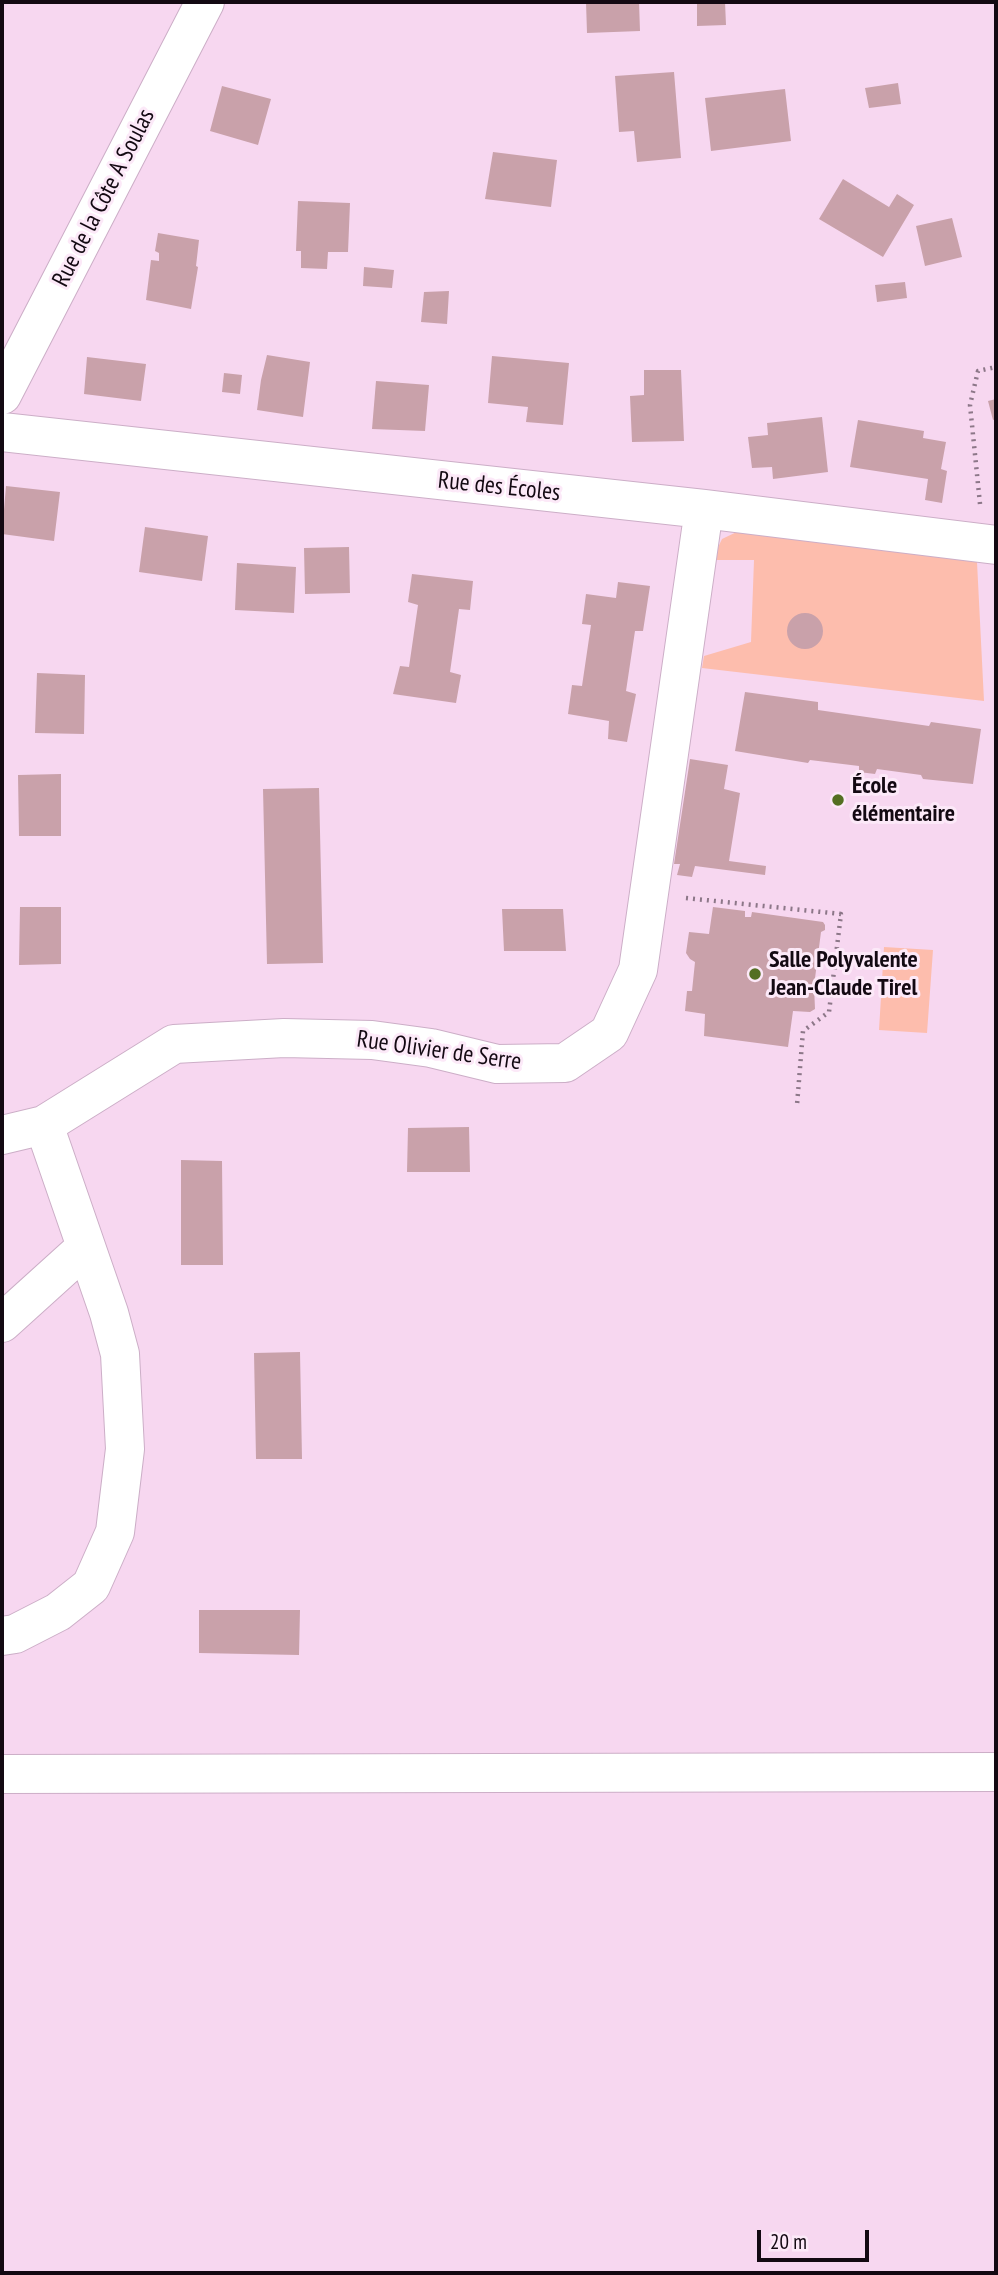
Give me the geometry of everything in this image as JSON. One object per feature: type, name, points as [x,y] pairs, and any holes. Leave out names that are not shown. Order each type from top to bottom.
[{"type":"street","name":"Rue de la Côte A Soulas","points":[[2,395],[205,2]]},
{"type":"street","name":"Rue des Écoles","points":[[2,432],[704,509],[990,545]]},
{"type":"street","name":"Rue Olivier de Serre","points":[[2,1135],[44,1125],[174,1044],[284,1038],[372,1040],[431,1048],[497,1064],[565,1063],[609,1033],[638,970],[704,509]]},
{"type":"street","points":[[2,1636],[15,1634],[58,1612],[91,1586],[115,1532],[125,1449],[120,1354],[109,1313],[44,1125]]},
{"type":"street","points":[[2,1323],[86,1247]]},
{"type":"street","points":[[2,1774],[996,1772]]},
{"type":"path","points":[[990,545],[970,405],[978,371],[996,367]]},
{"type":"path","points":[[650,894],[841,914],[829,1012],[803,1031],[797,1105]]},
{"type":"shaded area","points":[[745,528],[977,562],[984,701],[702,668],[704,656],[751,642],[754,560],[712,560],[722,539]]},
{"type":"shaded area","points":[[884,947],[933,950],[927,1033],[879,1030]]},
{"type":"building","points":[[586,2],[639,2],[640,31],[587,33]]},
{"type":"building","points":[[697,2],[725,2],[726,25],[697,26]]},
{"type":"building","points":[[674,72],[681,158],[637,162],[634,131],[619,132],[615,76]]},
{"type":"building","points":[[898,83],[901,104],[869,108],[865,88]]},
{"type":"building","points":[[222,86],[271,99],[258,145],[210,131]]},
{"type":"building","points":[[785,89],[791,141],[711,151],[705,98]]},
{"type":"building","points":[[493,152],[557,160],[551,207],[485,199]]},
{"type":"building","points":[[843,179],[889,207],[897,194],[914,205],[883,257],[819,219]]},
{"type":"building","points":[[298,201],[350,203],[348,252],[328,252],[327,269],[301,268],[301,251],[296,251]]},
{"type":"building","points":[[952,218],[962,257],[925,266],[916,226]]},
{"type":"building","points":[[158,233],[199,240],[198,267],[191,309],[146,300],[151,260],[159,261],[159,253],[155,251]]},
{"type":"building","points":[[364,267],[394,270],[392,288],[363,286]]},
{"type":"building","points":[[905,282],[907,298],[877,302],[875,285]]},
{"type":"building","points":[[449,291],[447,324],[421,322],[424,292]]},
{"type":"building","points":[[267,355],[310,362],[303,417],[257,410]]},
{"type":"building","points":[[492,356],[569,363],[563,425],[526,422],[528,407],[488,403]]},
{"type":"building","points":[[87,357],[146,364],[141,401],[84,394]]},
{"type":"building","points":[[644,370],[681,370],[684,441],[632,442],[630,396],[644,395]]},
{"type":"building","points":[[224,373],[242,375],[240,394],[222,392]]},
{"type":"building","points":[[376,381],[429,385],[425,431],[372,429]]},
{"type":"building","points":[[996,399],[996,419],[993,420],[988,401]]},
{"type":"building","points":[[822,417],[828,472],[773,479],[772,467],[752,468],[748,437],[768,435],[767,423]]},
{"type":"building","points":[[858,420],[924,431],[923,438],[946,442],[941,469],[947,471],[942,503],[925,500],[928,479],[850,467]]},
{"type":"building","points":[[6,486],[60,492],[54,541],[2,534]]},
{"type":"building","points":[[145,527],[208,536],[202,581],[139,572]]},
{"type":"building","points":[[349,547],[350,593],[305,594],[304,548]]},
{"type":"building","points":[[237,563],[296,567],[294,613],[235,610]]},
{"type":"building","points":[[412,574],[473,581],[470,610],[459,609],[450,672],[461,675],[456,703],[393,694],[400,666],[409,667],[418,605],[408,602]]},
{"type":"building","points":[[618,582],[650,586],[643,631],[635,631],[626,691],[636,694],[627,742],[608,739],[609,721],[568,714],[572,685],[582,686],[591,625],[582,624],[586,594],[616,598]]},
{"type":"building","points":[[805,613],[818,618],[823,631],[818,644],[805,649],[792,644],[787,631],[792,618]]},
{"type":"building","points":[[37,673],[85,675],[84,734],[35,733]]},
{"type":"building","points":[[745,692],[818,702],[818,710],[929,726],[931,722],[981,729],[973,784],[923,779],[921,775],[877,769],[875,774],[859,772],[859,766],[810,760],[808,763],[735,751]]},
{"type":"building","points":[[690,759],[728,765],[724,789],[740,793],[729,861],[766,866],[765,875],[695,866],[692,877],[677,875],[680,864],[674,864]]},
{"type":"building","points":[[61,774],[61,836],[19,836],[18,775]]},
{"type":"building","points":[[319,788],[323,963],[267,964],[263,789]]},
{"type":"building","points":[[20,907],[61,907],[61,964],[19,965]]},
{"type":"building","name":"Salle Polyvalente Jean-Claude Tirel","points":[[713,907],[745,911],[745,917],[751,917],[752,912],[823,922],[825,925],[825,930],[821,932],[814,986],[815,1009],[810,1012],[793,1011],[788,1047],[704,1036],[705,1014],[685,1011],[687,991],[692,991],[695,962],[686,953],[689,932],[709,934]]},
{"type":"building","points":[[502,909],[563,909],[566,951],[504,951]]},
{"type":"building","points":[[469,1127],[470,1172],[407,1172],[408,1128]]},
{"type":"building","points":[[181,1160],[222,1161],[223,1265],[181,1265]]},
{"type":"building","points":[[300,1352],[302,1459],[256,1459],[254,1353]]},
{"type":"building","points":[[199,1610],[300,1610],[299,1655],[199,1653]]},
{"type":"place","name":"École élémentaire","points":[[838,800]]},
{"type":"place","name":"Salle Polyvalente Jean-Claude Tirel","points":[[755,974]]}]
